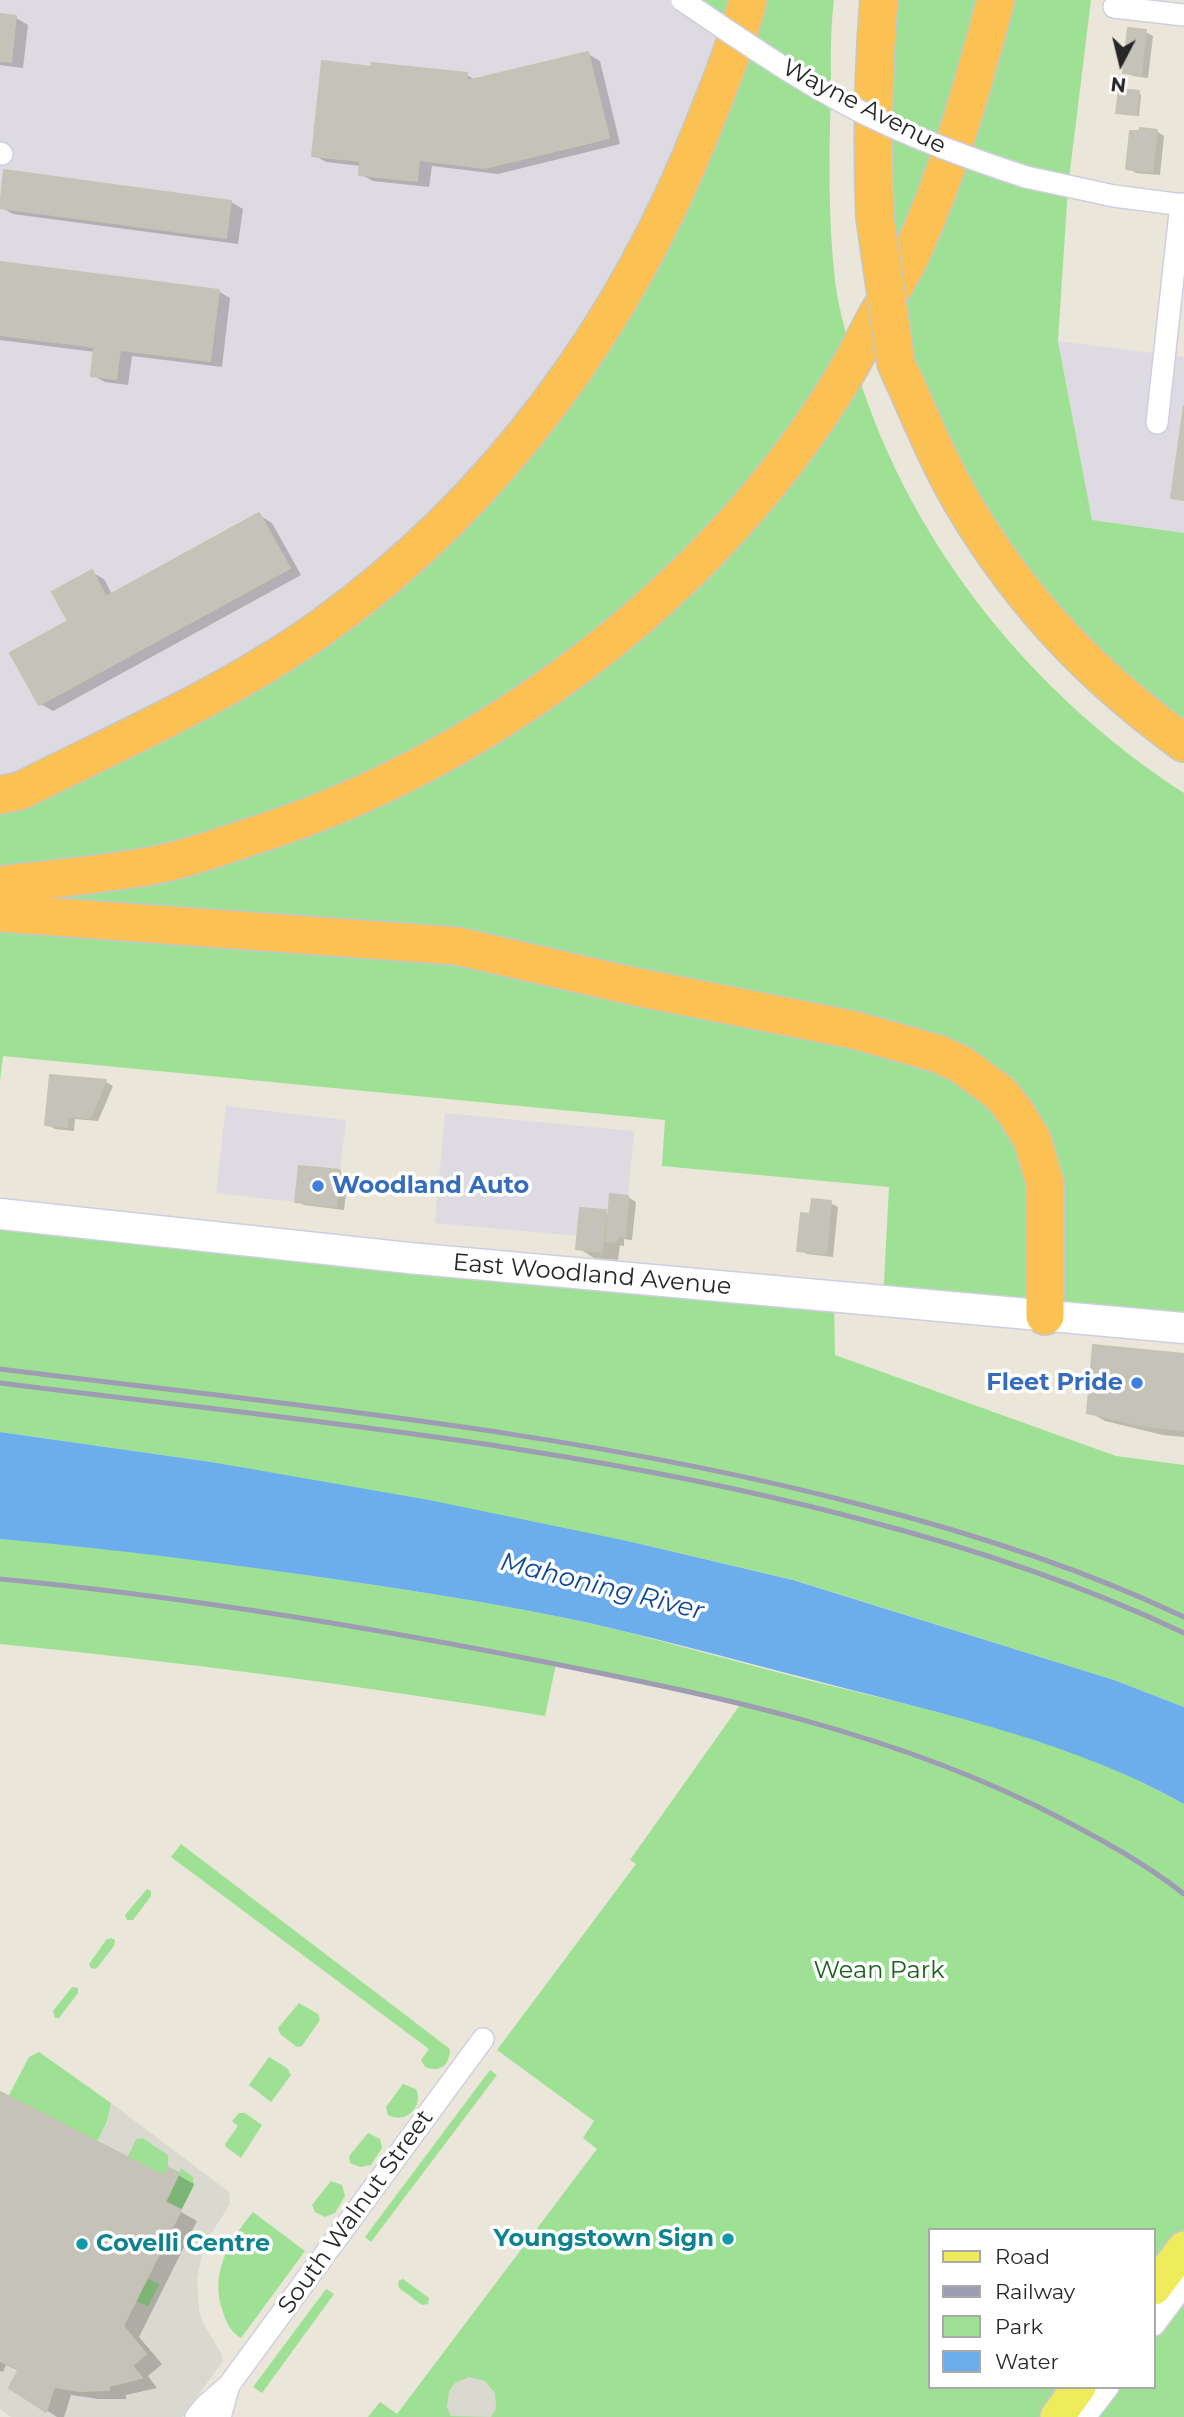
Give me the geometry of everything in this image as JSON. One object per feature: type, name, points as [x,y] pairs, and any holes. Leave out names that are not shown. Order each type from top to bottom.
[{"type":"highway","points":[[10,793],[219,692],[321,628],[384,578],[455,513],[502,464],[581,362],[653,241],[726,70],[748,0]]},
{"type":"highway","points":[[879,0],[873,77],[875,218],[896,363],[964,506],[1011,577],[1084,661],[1117,691],[1184,743]]},
{"type":"highway","points":[[0,885],[164,863],[279,828],[338,805],[429,762],[513,712],[600,649],[651,607],[744,512],[791,453],[842,379],[914,250],[940,187],[964,117],[996,0]]},
{"type":"highway","points":[[0,913],[457,946],[632,986],[854,1030],[939,1054],[962,1065],[1000,1093],[1032,1139],[1045,1182],[1045,1316]]},
{"type":"main road","name":"East Woodland Avenue","points":[[0,1214],[409,1258],[1184,1328]]},
{"type":"main road","points":[[1156,2285],[1184,2248]]},
{"type":"main road","points":[[1057,2417],[1078,2389]]},
{"type":"street","name":"Wayne Avenue","points":[[682,0],[779,65],[880,121],[952,152],[1027,177],[1114,196],[1183,205]]},
{"type":"street","points":[[1114,7],[1184,15]]},
{"type":"street","points":[[1157,423],[1183,205]]},
{"type":"street","name":"South Walnut Street","points":[[196,2417],[229,2385],[483,2039]]},
{"type":"street","points":[[1156,2322],[1184,2285]]},
{"type":"street","name":"South Walnut Street","points":[[220,2417],[229,2385]]},
{"type":"street","points":[[1085,2417],[1106,2389]]},
{"type":"shaded area","points":[[0,0],[682,0],[736,36],[629,285],[384,578],[0,795]]},
{"type":"shaded area","points":[[1058,341],[1184,357],[1184,533],[1092,520]]},
{"type":"shaded area","points":[[226,1106],[346,1120],[340,1170],[299,1166],[295,1202],[216,1193]]},
{"type":"shaded area","points":[[445,1113],[634,1131],[628,1196],[610,1194],[609,1211],[580,1208],[577,1236],[435,1223]]},
{"type":"shaded area","points":[[111,2103],[229,2192],[230,2204],[204,2245],[197,2279],[199,2311],[223,2361],[182,2417],[11,2417],[0,2409],[0,2361],[19,2369],[9,2388],[45,2412],[54,2387],[80,2391],[109,2390],[109,2386],[141,2378],[132,2366],[146,2354],[123,2326],[135,2301],[148,2307],[160,2284],[147,2278],[194,2187],[193,2177],[181,2168],[179,2173],[168,2168],[168,2155],[143,2138],[136,2139],[127,2157],[97,2142],[107,2122]]},
{"type":"shaded area","points":[[469,2377],[485,2381],[495,2393],[496,2408],[491,2417],[451,2416],[447,2408],[449,2391],[455,2383]]},
{"type":"green space","points":[[682,0],[834,0],[830,186],[835,281],[851,351],[881,438],[910,499],[945,557],[985,612],[1029,663],[1077,711],[1129,754],[1184,793],[1184,1328],[883,1302],[889,1187],[662,1166],[665,1120],[3,1056],[0,1081],[0,795],[260,668],[548,408],[736,37]]},
{"type":"green space","points":[[879,0],[1091,0],[1068,187],[1058,341],[1092,520],[1184,533],[1184,743],[1060,636],[896,363]]},
{"type":"green space","points":[[0,1214],[834,1297],[835,1355],[1116,1456],[1184,1465],[1184,1707],[1114,1680],[794,1580],[632,1542],[211,1462],[0,1432]]},
{"type":"green space","name":"Wean Park","points":[[0,1539],[217,1563],[471,1600],[563,1617],[1000,1729],[1095,1762],[1184,1804],[1184,2417],[368,2417],[380,2402],[397,2414],[597,2149],[583,2138],[594,2121],[497,2050],[636,1864],[630,1860],[742,1702],[556,1664],[545,1716],[137,1659],[0,1644]]},
{"type":"green space","points":[[181,1844],[450,2049],[446,2063],[435,2069],[425,2067],[421,2060],[429,2049],[171,1857]]},
{"type":"green space","points":[[147,1889],[151,1891],[151,1896],[133,1920],[127,1920],[125,1915]]},
{"type":"green space","points":[[106,1940],[115,1940],[114,1946],[96,1969],[91,1968],[89,1964]]},
{"type":"green space","points":[[72,1987],[78,1988],[78,1993],[59,2018],[55,2018],[53,2011]]},
{"type":"green space","points":[[299,2003],[318,2014],[320,2020],[302,2046],[297,2047],[280,2034],[278,2028]]},
{"type":"green space","points":[[39,2052],[111,2103],[107,2122],[97,2142],[8,2097],[29,2057]]},
{"type":"green space","points":[[269,2057],[287,2068],[291,2075],[271,2102],[249,2085]]},
{"type":"green space","points":[[490,2070],[497,2075],[371,2242],[365,2237]]},
{"type":"green space","points":[[403,2084],[416,2089],[418,2102],[407,2116],[401,2118],[388,2115],[386,2107]]},
{"type":"green space","points":[[239,2113],[245,2113],[262,2125],[241,2158],[225,2144],[238,2126],[232,2121]]},
{"type":"green space","points":[[368,2133],[380,2139],[382,2148],[371,2165],[360,2167],[350,2163],[349,2156]]},
{"type":"green space","points":[[143,2138],[168,2155],[170,2165],[164,2176],[127,2157],[136,2139]]},
{"type":"green space","points":[[181,2168],[193,2176],[194,2187],[181,2210],[165,2202]]},
{"type":"green space","points":[[331,2181],[342,2185],[345,2196],[335,2213],[325,2217],[315,2212],[312,2205]]},
{"type":"green space","points":[[253,2212],[305,2251],[241,2338],[226,2320],[218,2284],[229,2246]]},
{"type":"green space","points":[[147,2278],[160,2284],[148,2307],[135,2301]]},
{"type":"green space","points":[[403,2279],[429,2298],[428,2304],[422,2305],[399,2288],[398,2281]]},
{"type":"green space","points":[[326,2289],[334,2294],[262,2393],[253,2387]]},
{"type":"water","name":"Mahoning River","points":[[0,1432],[211,1462],[429,1500],[632,1542],[793,1580],[1114,1680],[1184,1707],[1184,1804],[1099,1763],[1009,1732],[594,1624],[409,1590],[130,1552],[0,1539]]},
{"type":"building","points":[[0,14],[16,16],[11,62],[0,61]]},
{"type":"building","points":[[1128,28],[1146,30],[1141,75],[1123,73]]},
{"type":"building","points":[[588,52],[609,138],[485,168],[419,160],[417,181],[359,175],[360,161],[312,156],[322,61],[372,67],[372,63],[467,73],[467,81]]},
{"type":"building","points":[[1119,89],[1139,91],[1136,115],[1116,113]]},
{"type":"building","points":[[1140,128],[1157,130],[1152,172],[1126,169],[1130,131],[1140,131]]},
{"type":"building","points":[[4,170],[231,201],[226,238],[0,208]]},
{"type":"building","points":[[0,262],[219,290],[210,361],[120,350],[116,379],[91,376],[94,347],[0,335]]},
{"type":"building","points":[[1184,406],[1184,500],[1171,498]]},
{"type":"building","points":[[259,513],[290,568],[39,705],[10,653],[68,621],[52,592],[92,570],[106,597]]},
{"type":"building","points":[[50,1075],[106,1080],[90,1118],[68,1116],[67,1127],[45,1125]]},
{"type":"building","name":"Woodland Auto","points":[[299,1166],[340,1170],[336,1207],[295,1202]]},
{"type":"building","points":[[610,1194],[628,1196],[625,1237],[617,1236],[616,1242],[606,1241]]},
{"type":"building","points":[[812,1199],[831,1201],[826,1254],[797,1251],[801,1213],[810,1214]]},
{"type":"building","points":[[580,1208],[606,1210],[602,1252],[576,1249]]},
{"type":"building","name":"Fleet Pride","points":[[1093,1345],[1184,1354],[1184,1430],[1145,1426],[1087,1413]]},
{"type":"building","name":"Covelli Centre","points":[[0,2092],[164,2176],[168,2168],[179,2173],[165,2202],[181,2210],[123,2326],[146,2354],[132,2366],[142,2378],[109,2386],[109,2390],[80,2391],[54,2387],[46,2412],[9,2388],[19,2369],[0,2361]]},
{"type":"railway","points":[[0,1369],[433,1423],[541,1439],[756,1479],[862,1505],[985,1540],[1066,1567],[1184,1617]]},
{"type":"railway","points":[[0,1383],[430,1436],[538,1452],[751,1492],[898,1529],[982,1554],[1064,1582],[1184,1633]]},
{"type":"railway","points":[[0,1579],[201,1603],[402,1635],[670,1688],[805,1720],[936,1763],[999,1789],[1109,1844],[1184,1894]]},
{"type":"place","name":"Woodland Auto","points":[[318,1186]]},
{"type":"place","name":"Fleet Pride","points":[[1137,1383]]},
{"type":"place","name":"Youngstown Sign","points":[[728,2239]]},
{"type":"place","name":"Covelli Centre","points":[[82,2244]]}]
